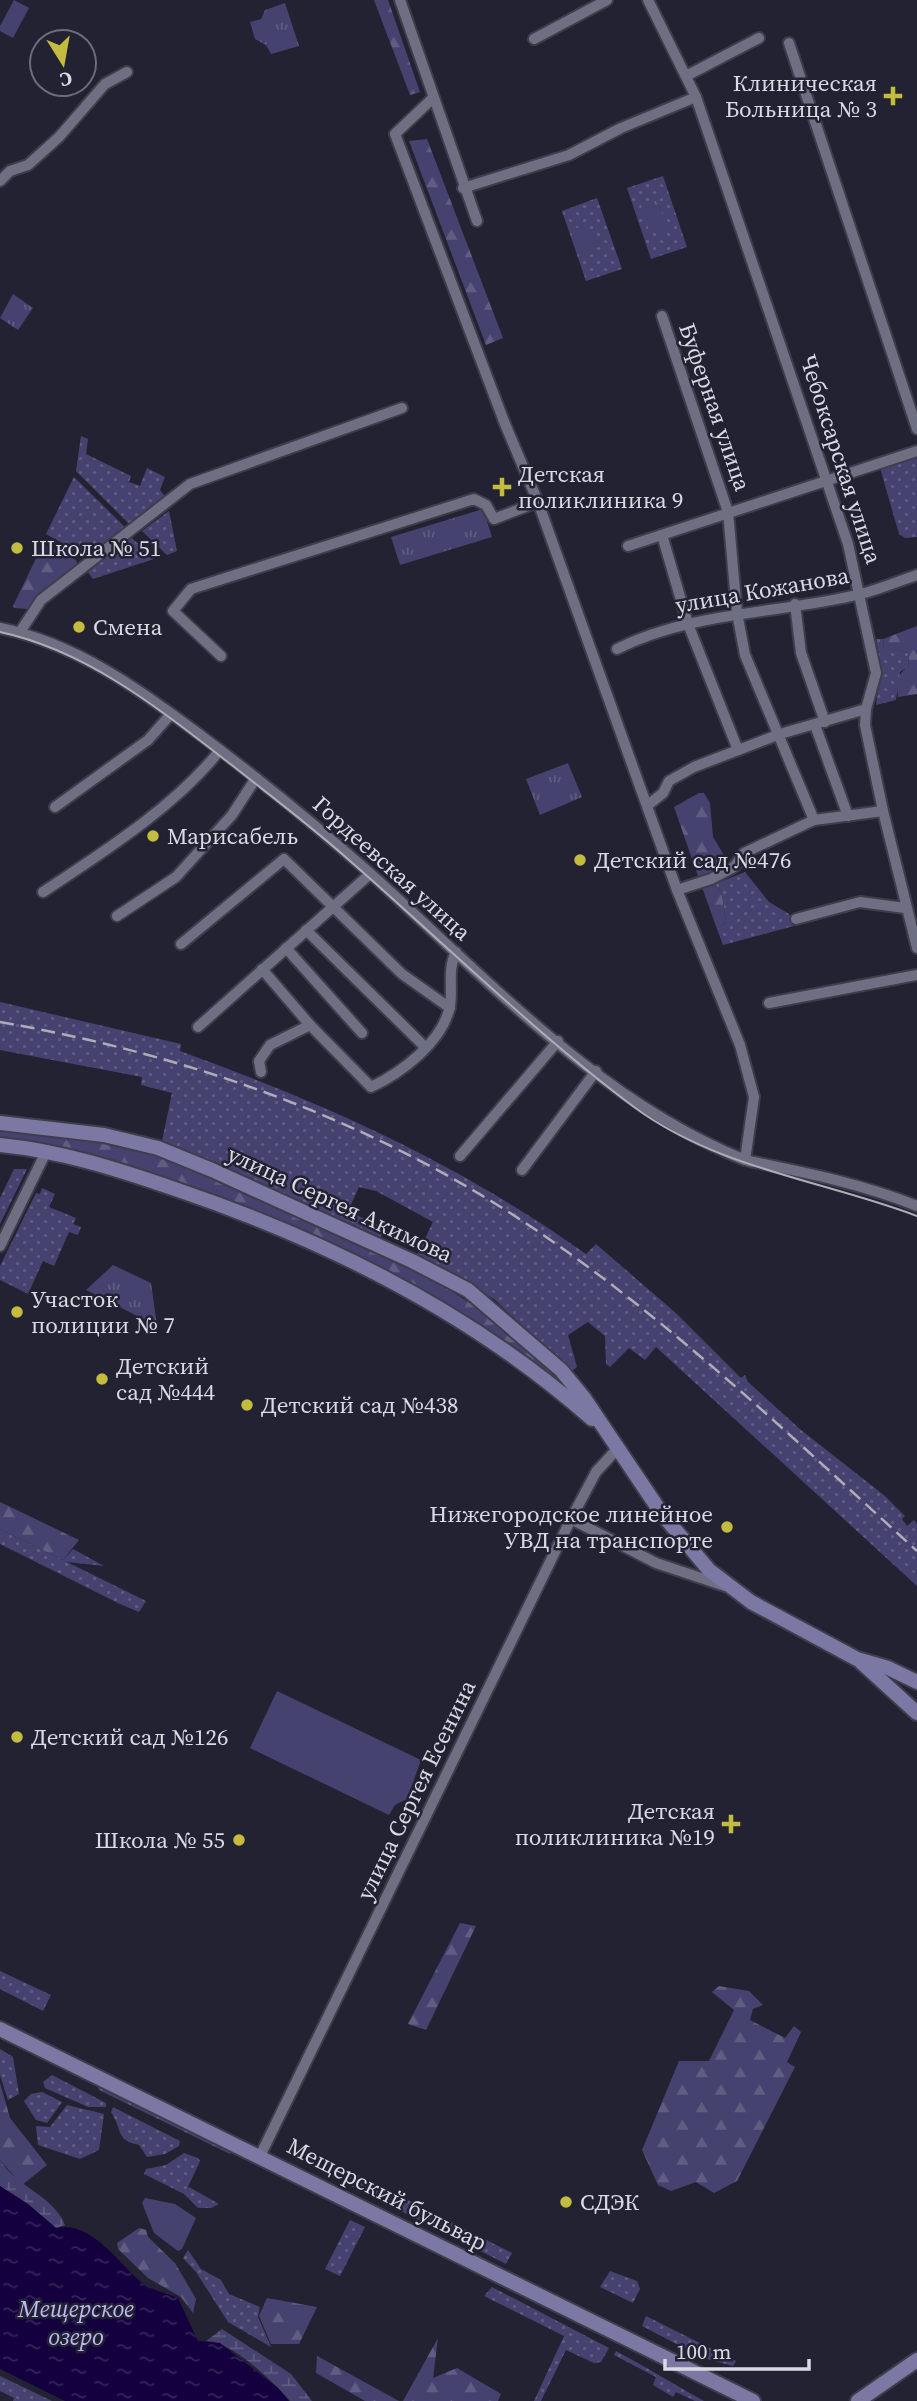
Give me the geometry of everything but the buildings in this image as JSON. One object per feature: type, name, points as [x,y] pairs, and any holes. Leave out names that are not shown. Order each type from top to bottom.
[{"type":"main road","name":"улица Сергея Акимова","points":[[0,1123],[104,1135],[158,1148],[412,1261],[468,1290],[525,1336],[563,1372],[689,1549],[730,1588],[857,1659],[917,1713]]},
{"type":"main road","name":"улица Сергея Акимова","points":[[0,1145],[47,1150],[121,1171],[234,1209],[318,1245],[408,1290],[471,1327],[551,1383],[604,1429]]},
{"type":"main road","points":[[551,1383],[562,1379],[563,1372]]},
{"type":"main road","name":"улица Сергея Акимова","points":[[857,1659],[888,1668],[917,1682]]},
{"type":"main road","name":"Мещерский бульвар","points":[[0,2029],[753,2401]]},
{"type":"main road","points":[[858,2401],[917,2360]]},
{"type":"street","points":[[400,0],[463,188],[477,221]]},
{"type":"street","points":[[534,39],[607,0]]},
{"type":"street","name":"Чебоксарская улица","points":[[648,0],[696,97],[828,480],[861,594],[876,673],[873,692],[866,709],[865,725],[905,908],[917,948]]},
{"type":"street","points":[[686,76],[759,38]]},
{"type":"street","points":[[789,43],[917,429]]},
{"type":"street","points":[[0,181],[5,168],[28,164],[59,137],[105,84],[127,72]]},
{"type":"street","points":[[463,188],[569,155],[621,128],[696,97]]},
{"type":"street","points":[[433,98],[396,134],[441,247],[505,424],[538,502],[677,890],[745,1061],[754,1097],[747,1160]]},
{"type":"street","name":"Буферная улица","points":[[662,316],[728,512],[737,613],[745,655],[814,820]]},
{"type":"street","points":[[20,632],[41,600],[190,484],[402,408]]},
{"type":"street","points":[[628,547],[917,451]]},
{"type":"street","points":[[221,656],[173,611],[191,589],[474,499],[486,505],[494,519],[538,502]]},
{"type":"street","points":[[662,535],[688,624],[738,750]]},
{"type":"street","name":"улица Кожанова","points":[[617,649],[644,636],[688,624],[737,613],[861,594],[917,575]]},
{"type":"street","points":[[795,604],[801,653],[848,816]]},
{"type":"street","name":"Гордеевская улица","points":[[0,628],[47,640],[88,660],[171,714],[220,750],[370,874],[558,1041],[642,1109],[697,1140],[747,1160],[838,1179],[882,1191],[917,1206]]},
{"type":"street","points":[[648,805],[663,793],[669,781],[738,750],[780,734],[866,709]]},
{"type":"street","points":[[55,807],[148,740],[171,714]]},
{"type":"street","points":[[43,892],[111,847],[160,808],[220,750]]},
{"type":"street","points":[[117,916],[176,877],[232,815],[256,778]]},
{"type":"street","points":[[677,890],[711,879],[734,867],[744,852],[814,820],[883,811]]},
{"type":"street","points":[[181,944],[284,859],[402,974],[450,1008]]},
{"type":"street","points":[[198,1027],[370,874]]},
{"type":"street","points":[[796,919],[860,902],[905,908]]},
{"type":"street","points":[[306,930],[425,1047]]},
{"type":"street","points":[[286,948],[362,1033]]},
{"type":"street","points":[[262,969],[310,1025],[371,1087],[390,1078],[425,1047],[450,1008],[451,962],[456,952]]},
{"type":"street","points":[[769,1003],[917,975]]},
{"type":"street","points":[[261,1072],[260,1061],[270,1045],[310,1025]]},
{"type":"street","points":[[460,1156],[558,1041]]},
{"type":"street","points":[[522,1170],[596,1071]]},
{"type":"street","points":[[0,1246],[47,1150]]},
{"type":"street","name":"улица Сергея Есенина","points":[[260,2156],[571,1519],[596,1472],[618,1448]]},
{"type":"street","points":[[571,1519],[656,1563],[730,1588]]},
{"type":"green space","points":[[14,0],[29,8],[13,38],[0,31],[0,26]]},
{"type":"green space","points":[[374,0],[388,0],[420,92],[410,95]]},
{"type":"green space","points":[[285,3],[299,46],[271,54],[266,45],[255,39],[250,22],[261,19],[265,10]]},
{"type":"green space","points":[[427,139],[503,338],[486,345],[409,141]]},
{"type":"green space","points":[[663,176],[687,247],[651,259],[627,188]]},
{"type":"green space","points":[[597,198],[622,269],[586,281],[562,211]]},
{"type":"green space","points":[[658,200],[667,228],[650,234],[641,206]]},
{"type":"green space","points":[[588,224],[598,252],[581,258],[571,230]]},
{"type":"green space","points":[[13,294],[33,308],[18,330],[0,318]]},
{"type":"green space","points":[[81,436],[88,439],[86,454],[131,476],[129,482],[140,486],[147,468],[165,477],[160,490],[167,499],[132,527],[76,471]]},
{"type":"green space","points":[[917,458],[917,537],[905,538],[899,534],[880,468]]},
{"type":"green space","points":[[74,477],[128,530],[90,559],[46,534]]},
{"type":"green space","points":[[483,509],[492,537],[400,565],[391,537]]},
{"type":"green space","points":[[169,511],[177,551],[167,555],[142,531]]},
{"type":"green space","points":[[132,538],[154,559],[93,579],[87,571]]},
{"type":"green space","points":[[43,544],[76,560],[78,566],[28,609],[14,608],[13,606]]},
{"type":"green space","points":[[917,626],[917,694],[898,697],[898,679],[909,666],[908,653],[896,649],[884,651],[883,639]]},
{"type":"green space","points":[[876,639],[883,639],[884,650],[896,649],[908,653],[909,666],[900,672],[896,700],[876,705],[881,668]]},
{"type":"green space","points":[[568,763],[582,797],[540,815],[526,779]]},
{"type":"green space","points":[[699,793],[704,793],[710,803],[713,837],[730,865],[699,879],[674,807]]},
{"type":"green space","points":[[745,872],[769,902],[789,914],[794,926],[723,945],[717,929],[726,923],[722,894],[715,884]]},
{"type":"green space","points":[[715,884],[722,894],[726,923],[717,929],[702,887]]},
{"type":"green space","points":[[0,1002],[181,1044],[180,1051],[340,1115],[439,1163],[537,1221],[586,1254],[596,1244],[677,1314],[741,1378],[745,1375],[748,1382],[801,1430],[885,1496],[905,1516],[902,1519],[907,1526],[914,1520],[917,1524],[917,1586],[656,1347],[645,1360],[629,1348],[610,1367],[606,1364],[605,1336],[588,1322],[568,1335],[577,1367],[571,1372],[494,1299],[416,1257],[433,1222],[376,1191],[359,1187],[348,1211],[384,1228],[380,1239],[162,1141],[172,1093],[141,1085],[142,1077],[0,1050]]},
{"type":"green space","points":[[0,1128],[103,1140],[149,1151],[205,1171],[411,1266],[486,1313],[558,1373],[552,1380],[440,1304],[104,1160],[57,1147],[0,1140]]},
{"type":"green space","points":[[14,1169],[27,1169],[0,1224],[0,1198]]},
{"type":"green space","points":[[42,1188],[55,1194],[49,1207],[76,1218],[73,1224],[81,1227],[78,1235],[69,1232],[54,1266],[43,1261],[28,1294],[0,1280],[0,1266],[36,1193],[40,1194]]},
{"type":"green space","points":[[113,1265],[151,1283],[157,1326],[86,1290]]},
{"type":"green space","points":[[0,1502],[79,1540],[63,1560],[0,1529]]},
{"type":"green space","points":[[0,1529],[63,1560],[73,1549],[104,1566],[67,1562],[146,1601],[139,1612],[120,1604],[0,1544]]},
{"type":"green space","points":[[277,1691],[421,1760],[407,1799],[395,1805],[389,1815],[250,1748]]},
{"type":"green space","points":[[460,1923],[476,1926],[426,2030],[408,2024]]},
{"type":"green space","points":[[0,1971],[51,1995],[43,2011],[0,1989]]},
{"type":"green space","points":[[719,1986],[749,1991],[763,2005],[753,2009],[750,2020],[785,2038],[794,2026],[801,2032],[787,2062],[795,2067],[737,2181],[714,2193],[696,2182],[671,2191],[658,2185],[642,2150],[679,2061],[709,2061],[734,2010],[712,1992]]},
{"type":"green space","points":[[0,2049],[13,2057],[19,2094],[8,2100],[0,2075]]},
{"type":"green space","points":[[52,2075],[106,2103],[106,2107],[88,2107],[45,2088],[43,2082]]},
{"type":"green space","points":[[97,2082],[233,2151],[230,2154],[99,2090]]},
{"type":"green space","points":[[0,2083],[10,2118],[47,2165],[22,2185],[0,2160]]},
{"type":"green space","points":[[42,2092],[62,2102],[47,2123],[36,2120],[24,2101],[31,2094]]},
{"type":"green space","points":[[67,2105],[104,2114],[99,2150],[80,2159],[38,2145],[36,2126],[50,2127]]},
{"type":"green space","points":[[113,2107],[180,2141],[179,2146],[165,2154],[147,2157],[139,2145],[126,2140],[120,2133],[111,2112]]},
{"type":"green space","points":[[301,2146],[512,2253],[506,2264],[286,2153],[291,2147]]},
{"type":"green space","points":[[184,2153],[200,2161],[186,2191],[189,2187],[219,2204],[211,2208],[198,2208],[184,2194],[144,2174],[146,2169],[166,2165]]},
{"type":"green space","points":[[0,2160],[16,2178],[53,2207],[65,2225],[56,2228],[28,2204],[0,2186]]},
{"type":"green space","points":[[145,2198],[175,2204],[196,2218],[182,2249],[178,2251],[154,2233],[142,2203]]},
{"type":"green space","points":[[350,2220],[365,2227],[340,2276],[325,2269]]},
{"type":"green space","points":[[139,2228],[146,2230],[148,2237],[175,2263],[196,2299],[193,2313],[181,2297],[148,2278],[118,2249],[117,2243]]},
{"type":"green space","points":[[188,2250],[201,2269],[221,2280],[229,2294],[260,2307],[258,2317],[271,2347],[228,2322],[196,2272],[183,2258]]},
{"type":"green space","points":[[610,2271],[637,2281],[640,2289],[633,2303],[600,2287]]},
{"type":"green space","points":[[492,2287],[609,2348],[601,2362],[594,2363],[566,2350],[541,2401],[534,2401],[564,2336],[484,2296]]},
{"type":"green space","points":[[267,2298],[317,2307],[299,2344],[271,2344],[259,2316]]},
{"type":"green space","points":[[646,2316],[736,2361],[733,2366],[703,2358],[642,2326]]},
{"type":"green space","points":[[222,2329],[291,2374],[312,2401],[290,2401],[263,2373],[239,2355],[227,2347],[206,2341]]},
{"type":"green space","points":[[438,2338],[433,2378],[457,2368],[501,2394],[498,2401],[403,2401]]},
{"type":"green space","points":[[616,2351],[704,2401],[695,2401],[676,2392],[673,2397],[653,2385],[656,2377],[614,2355]]},
{"type":"green space","points":[[317,2356],[399,2401],[365,2401],[316,2373]]},
{"type":"green space","points":[[0,2376],[52,2401],[13,2401],[14,2398],[0,2391]]},
{"type":"water","name":"Мещерское озеро","points":[[0,2186],[28,2204],[56,2228],[68,2227],[92,2236],[145,2285],[178,2298],[198,2341],[220,2343],[278,2388],[289,2401],[65,2401],[0,2369]]},
{"type":"tram line","points":[[0,632],[64,653],[124,686],[180,725],[335,848],[560,1048],[634,1107],[666,1128],[735,1159],[917,1216]]},
{"type":"railway","points":[[0,1022],[141,1053],[279,1098],[346,1125],[475,1191],[587,1266],[685,1343],[917,1551]]},
{"type":"place","name":"Клиническая Больница № 3","points":[[893,96]]},
{"type":"place","name":"Детская поликлиника 9","points":[[502,487]]},
{"type":"place","name":"Школа № 51","points":[[17,548]]},
{"type":"place","name":"Смена","points":[[79,627]]},
{"type":"place","name":"Марисабель","points":[[153,836]]},
{"type":"place","name":"Детский сад №476","points":[[580,860]]},
{"type":"place","name":"Участок полиции № 7","points":[[17,1312]]},
{"type":"place","name":"Детский сад №444","points":[[102,1379]]},
{"type":"place","name":"Детский сад №438","points":[[247,1405]]},
{"type":"place","name":"Нижегородское линейное УВД на транспорте","points":[[727,1527]]},
{"type":"place","name":"Детский сад №126","points":[[17,1737]]},
{"type":"place","name":"Детская поликлиника №19","points":[[731,1824]]},
{"type":"place","name":"Школа № 55","points":[[239,1840]]},
{"type":"place","name":"СДЭК","points":[[566,2202]]}]
